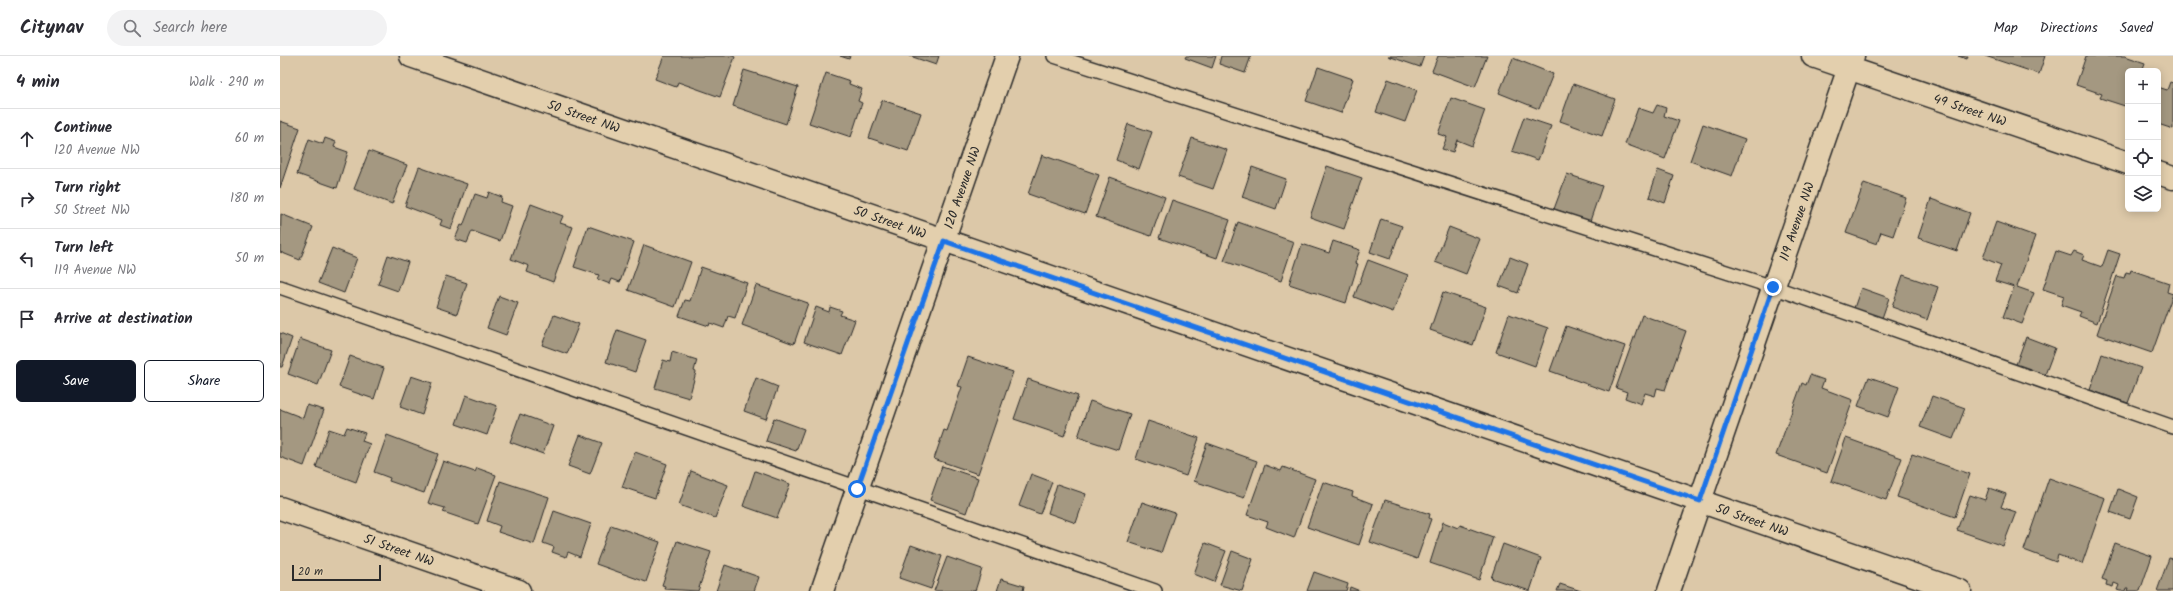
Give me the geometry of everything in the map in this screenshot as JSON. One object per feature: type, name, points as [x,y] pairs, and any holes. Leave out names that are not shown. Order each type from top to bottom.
[{"type":"street","name":"50 Street NW","points":[[411,56],[1960,591]]},
{"type":"street","name":"120 Avenue NW","points":[[822,591],[1007,56]]},
{"type":"street","name":"49 Street NW","points":[[1813,56],[1851,62],[2125,162]]},
{"type":"street","name":"119 Avenue NW","points":[[1669,591],[1851,62]]},
{"type":"street","points":[[2161,174],[2173,178]]},
{"type":"street","name":"51 Street NW","points":[[280,508],[519,591]]},
{"type":"lane","points":[[1054,56],[1773,287],[2173,427]]},
{"type":"lane","points":[[280,287],[857,489],[1155,591]]},
{"type":"building","points":[[664,56],[735,57],[720,97],[678,82],[676,87],[655,79]]},
{"type":"building","points":[[840,56],[850,56],[849,59]]},
{"type":"building","points":[[910,56],[939,56],[936,65]]},
{"type":"building","points":[[1186,56],[1216,56],[1212,68],[1185,58]]},
{"type":"building","points":[[1221,56],[1251,56],[1245,73],[1219,64]]},
{"type":"building","points":[[1388,56],[1424,56],[1420,67]]},
{"type":"building","points":[[1438,56],[1487,56],[1475,87],[1432,71]]},
{"type":"building","points":[[1958,56],[1968,56],[1967,59]]},
{"type":"building","points":[[1985,56],[2045,56],[2039,74]]},
{"type":"building","points":[[2086,56],[2125,56],[2145,63],[2143,68],[2125,68],[2125,106],[2100,98],[2102,94],[2076,85]]},
{"type":"building","points":[[1513,58],[1553,74],[1539,109],[1499,93]]},
{"type":"building","points":[[1318,67],[1353,79],[1341,113],[1306,101]]},
{"type":"building","points":[[744,70],[798,87],[786,124],[733,106]]},
{"type":"building","points":[[826,73],[850,81],[849,84],[862,89],[858,101],[862,103],[851,137],[809,123]]},
{"type":"building","points":[[1388,79],[1417,90],[1405,122],[1376,112]]},
{"type":"building","points":[[2170,82],[2173,83],[2173,129],[2161,125],[2161,88],[2167,90]]},
{"type":"building","points":[[1573,84],[1615,99],[1602,136],[1560,121]]},
{"type":"building","points":[[1451,98],[1485,110],[1472,146],[1457,140],[1453,152],[1442,149],[1447,137],[1438,134]]},
{"type":"building","points":[[882,100],[921,113],[908,151],[869,138]]},
{"type":"building","points":[[1657,105],[1666,108],[1664,116],[1679,121],[1665,159],[1625,144],[1638,108],[1653,113]]},
{"type":"building","points":[[1524,117],[1551,126],[1538,160],[1512,151]]},
{"type":"building","points":[[280,121],[300,128],[280,188]]},
{"type":"building","points":[[1128,124],[1152,132],[1139,169],[1116,160]]},
{"type":"building","points":[[1703,124],[1745,139],[1732,176],[1690,161]]},
{"type":"building","points":[[325,138],[336,142],[334,147],[348,152],[337,188],[297,174],[309,139],[323,144]]},
{"type":"building","points":[[1192,138],[1227,150],[1213,189],[1178,177]]},
{"type":"building","points":[[369,151],[407,165],[392,204],[354,189]]},
{"type":"building","points":[[1042,155],[1099,175],[1085,214],[1028,194]]},
{"type":"building","points":[[1327,166],[1362,178],[1344,229],[1310,217]]},
{"type":"building","points":[[419,167],[467,184],[451,229],[440,225],[442,220],[405,206]]},
{"type":"building","points":[[1252,167],[1286,179],[1276,209],[1242,197]]},
{"type":"building","points":[[1658,170],[1674,176],[1665,203],[1649,197]]},
{"type":"building","points":[[1567,174],[1602,186],[1590,221],[1554,209]]},
{"type":"building","points":[[1110,177],[1165,197],[1151,236],[1096,217]]},
{"type":"building","points":[[1864,183],[1906,198],[1893,236],[1881,232],[1877,244],[1846,233]]},
{"type":"building","points":[[489,192],[502,197],[501,202],[512,206],[500,241],[472,231],[467,243],[455,239],[461,225],[463,226],[475,194],[487,198]]},
{"type":"building","points":[[1931,199],[1970,213],[1957,251],[1918,238]]},
{"type":"building","points":[[1172,200],[1230,220],[1217,258],[1159,238]]},
{"type":"building","points":[[531,204],[563,216],[560,223],[573,227],[553,282],[527,272],[529,266],[511,259]]},
{"type":"building","points":[[281,214],[313,227],[300,260],[280,252]]},
{"type":"building","points":[[1381,219],[1402,226],[1390,259],[1370,252]]},
{"type":"building","points":[[1238,222],[1294,242],[1281,281],[1224,261]]},
{"type":"building","points":[[1996,222],[2035,236],[2017,287],[2034,293],[2022,324],[2003,317],[2014,287],[1995,281],[2001,265],[1983,258]]},
{"type":"building","points":[[588,226],[634,242],[620,282],[612,279],[610,284],[597,279],[599,275],[574,267]]},
{"type":"building","points":[[1449,227],[1480,239],[1466,274],[1435,262]]},
{"type":"building","points":[[1333,241],[1360,250],[1355,263],[1358,264],[1346,303],[1289,284],[1302,244],[1329,253]]},
{"type":"building","points":[[644,245],[691,262],[675,307],[628,290]]},
{"type":"building","points":[[332,248],[357,258],[344,293],[318,283]]},
{"type":"building","points":[[2108,250],[2120,254],[2097,323],[2079,316],[2081,312],[2061,305],[2064,296],[2043,289],[2056,251],[2071,256],[2074,251],[2084,255],[2082,260],[2102,267]]},
{"type":"building","points":[[388,255],[408,262],[398,291],[378,284]]},
{"type":"building","points":[[1510,257],[1528,264],[1518,293],[1499,286]]},
{"type":"building","points":[[1368,260],[1408,275],[1393,312],[1354,297]]},
{"type":"building","points":[[701,267],[747,283],[735,318],[728,316],[724,328],[710,323],[709,326],[679,316],[685,300],[690,301]]},
{"type":"building","points":[[2131,270],[2169,283],[2167,292],[2173,294],[2152,353],[2097,334],[2117,276],[2124,278],[2126,272],[2130,273]]},
{"type":"building","points":[[1903,275],[1938,287],[1927,320],[1892,307]]},
{"type":"building","points":[[446,276],[467,283],[457,314],[436,307]]},
{"type":"building","points":[[756,285],[808,303],[794,344],[742,325]]},
{"type":"building","points":[[1861,288],[1889,298],[1881,321],[1853,311]]},
{"type":"building","points":[[1443,292],[1486,307],[1473,345],[1430,330]]},
{"type":"building","points":[[499,296],[518,303],[506,335],[487,328]]},
{"type":"building","points":[[816,307],[829,312],[830,307],[842,311],[840,315],[855,320],[842,355],[804,342]]},
{"type":"building","points":[[1509,314],[1548,328],[1535,366],[1496,352]]},
{"type":"building","points":[[554,315],[579,324],[567,354],[542,345]]},
{"type":"building","points":[[1642,315],[1686,331],[1665,390],[1657,388],[1655,396],[1645,393],[1641,404],[1625,398],[1627,392],[1616,388]]},
{"type":"building","points":[[1566,326],[1625,346],[1609,392],[1550,371]]},
{"type":"building","points":[[617,330],[646,340],[635,372],[606,362]]},
{"type":"building","points":[[280,333],[292,338],[282,367],[280,367]]},
{"type":"building","points":[[2026,337],[2055,348],[2043,380],[2014,370]]},
{"type":"building","points":[[300,339],[331,350],[318,385],[288,374]]},
{"type":"building","points":[[672,352],[697,360],[694,371],[696,372],[689,398],[655,388],[663,360],[670,362]]},
{"type":"building","points":[[2102,354],[2141,368],[2128,403],[2090,390]]},
{"type":"building","points":[[350,356],[384,368],[374,399],[339,387]]},
{"type":"building","points":[[968,357],[1013,372],[978,474],[934,459],[944,430],[947,431],[962,387],[958,386]]},
{"type":"building","points":[[1810,375],[1824,380],[1821,388],[1853,400],[1827,473],[1776,455],[1802,383],[1806,385]]},
{"type":"building","points":[[411,376],[432,383],[422,415],[400,407]]},
{"type":"building","points":[[1869,377],[1899,387],[1888,417],[1858,406]]},
{"type":"building","points":[[756,378],[778,387],[766,419],[744,411]]},
{"type":"building","points":[[1028,379],[1078,396],[1064,436],[1014,419]]},
{"type":"building","points":[[466,395],[497,406],[487,435],[456,424]]},
{"type":"building","points":[[1932,396],[1965,408],[1953,439],[1920,427]]},
{"type":"building","points":[[1090,401],[1130,414],[1118,450],[1078,437]]},
{"type":"building","points":[[307,405],[324,410],[304,466],[280,457],[280,409],[303,418]]},
{"type":"building","points":[[520,414],[553,426],[543,454],[510,442]]},
{"type":"building","points":[[774,418],[804,429],[796,451],[766,441]]},
{"type":"building","points":[[1148,421],[1199,438],[1186,476],[1136,459]]},
{"type":"building","points":[[347,427],[365,433],[362,441],[370,444],[356,482],[316,467],[329,429],[344,434]]},
{"type":"building","points":[[387,435],[438,454],[424,493],[389,481],[390,478],[374,472]]},
{"type":"building","points":[[580,435],[602,443],[590,474],[568,466]]},
{"type":"building","points":[[1846,438],[1902,458],[1886,500],[1831,481]]},
{"type":"building","points":[[1207,443],[1257,461],[1244,498],[1194,481]]},
{"type":"building","points":[[635,452],[667,464],[655,498],[622,487]]},
{"type":"building","points":[[1912,454],[1970,474],[1955,517],[1897,497]]},
{"type":"building","points":[[443,461],[475,472],[477,468],[496,475],[478,524],[443,512],[445,508],[428,503]]},
{"type":"building","points":[[1265,465],[1281,471],[1283,467],[1315,479],[1294,538],[1266,527],[1268,522],[1247,515]]},
{"type":"building","points":[[942,466],[978,478],[966,513],[930,500]]},
{"type":"building","points":[[691,471],[728,485],[715,518],[679,505]]},
{"type":"building","points":[[755,471],[790,484],[777,518],[743,506]]},
{"type":"building","points":[[1031,474],[1052,482],[1040,514],[1019,506]]},
{"type":"building","points":[[2049,478],[2105,498],[2082,564],[2058,555],[2056,562],[2024,550]]},
{"type":"building","points":[[500,481],[549,497],[534,544],[498,532],[500,526],[487,521]]},
{"type":"building","points":[[1323,482],[1353,492],[1352,496],[1373,504],[1359,545],[1307,527]]},
{"type":"building","points":[[1057,484],[1086,494],[1076,523],[1048,513]]},
{"type":"building","points":[[1989,488],[2006,494],[2001,507],[2016,512],[2003,546],[1957,530],[1970,495],[1985,500]]},
{"type":"building","points":[[2118,489],[2138,497],[2130,519],[2110,512]]},
{"type":"building","points":[[1385,500],[1430,514],[1429,518],[1431,519],[1417,559],[1370,542]]},
{"type":"building","points":[[1142,502],[1175,513],[1161,553],[1128,542]]},
{"type":"building","points":[[554,511],[591,524],[580,557],[568,552],[566,557],[552,552],[554,547],[543,543]]},
{"type":"building","points":[[1443,522],[1458,528],[1460,525],[1493,537],[1479,580],[1430,563]]},
{"type":"building","points":[[611,525],[660,542],[646,582],[596,564]]},
{"type":"building","points":[[677,541],[711,552],[698,591],[664,589],[665,586],[662,585]]},
{"type":"building","points":[[1205,543],[1226,551],[1214,582],[1194,574]]},
{"type":"building","points":[[2115,543],[2152,556],[2140,591],[2127,591],[2128,588],[2126,588],[2125,591],[2120,591],[2117,590],[2119,585],[2114,583],[2113,587],[2106,585],[2107,581],[2102,579]]},
{"type":"building","points":[[1503,544],[1541,558],[1530,591],[1491,578]]},
{"type":"building","points":[[911,545],[942,556],[931,589],[899,578]]},
{"type":"building","points":[[1232,551],[1253,559],[1242,591],[1220,585]]},
{"type":"building","points":[[947,557],[982,569],[975,591],[934,591]]},
{"type":"building","points":[[2169,558],[2173,559],[2173,591],[2157,591]]},
{"type":"building","points":[[725,565],[759,577],[754,591],[716,591]]},
{"type":"building","points":[[1314,572],[1348,584],[1346,591],[1307,591]]},
{"type":"building","points":[[1001,579],[1024,586],[1023,591],[997,591]]},
{"type":"building","points":[[1560,584],[1581,591],[1557,591]]},
{"type":"building","points":[[1350,587],[1360,591],[1349,591]]},
{"type":"route","points":[[857,489],[944,241],[1700,501],[1773,287]]}]
